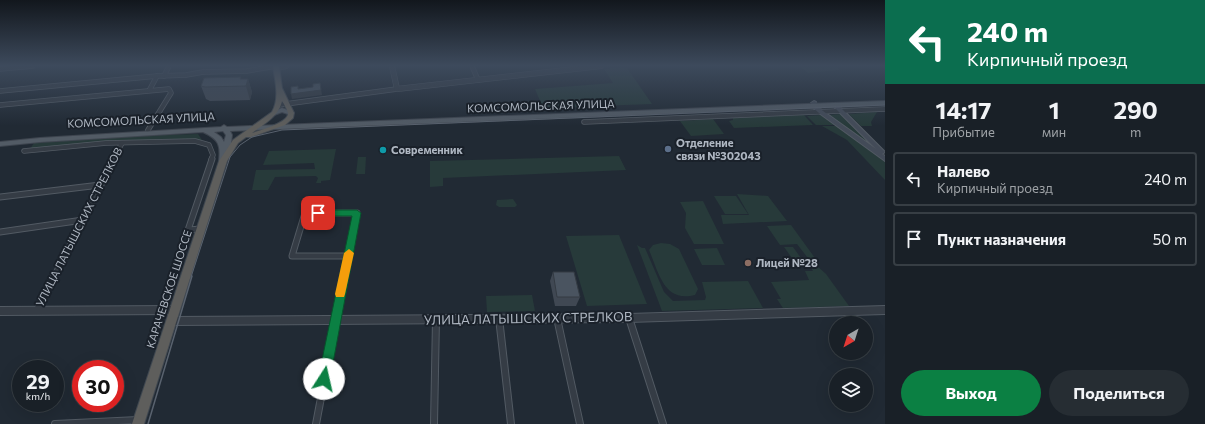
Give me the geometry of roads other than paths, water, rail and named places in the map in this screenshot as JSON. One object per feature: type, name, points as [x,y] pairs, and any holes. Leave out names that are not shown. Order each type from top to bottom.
[{"type":"highway","points":[[279,87],[288,104],[291,115],[283,124]]},
{"type":"highway","points":[[223,161],[235,142],[272,114],[278,105],[279,87]]},
{"type":"highway","name":"КОМСОМОЛЬСКАЯ УЛИЦА","points":[[269,126],[283,124]]},
{"type":"highway","points":[[223,161],[234,147],[243,139],[269,126]]},
{"type":"highway","name":"КАРАЧЕВСКОЕ ШОССЕ","points":[[139,422],[223,161]]},
{"type":"main road","name":"КОМСОМОЛЬСКАЯ УЛИЦА","points":[[0,141],[42,136],[148,130],[885,102]]},
{"type":"main road","name":"КОМСОМОЛЬСКАЯ УЛИЦА","points":[[283,124],[885,102]]},
{"type":"main road","points":[[814,104],[821,112],[885,159]]},
{"type":"main road","points":[[835,105],[885,155]]},
{"type":"main road","points":[[269,126],[272,114],[282,110],[291,115],[296,121],[304,123]]},
{"type":"main road","name":"КОМСОМОЛЬСКАЯ УЛИЦА","points":[[0,144],[224,128]]},
{"type":"main road","points":[[223,161],[229,139],[224,128]]},
{"type":"main road","points":[[202,130],[214,134],[220,138],[224,148],[223,161]]},
{"type":"street","points":[[0,91],[55,86]]},
{"type":"street","points":[[150,90],[152,86]]},
{"type":"street","points":[[396,86],[397,90]]},
{"type":"street","points":[[278,105],[329,100],[346,96],[431,86]]},
{"type":"street","points":[[0,106],[166,88],[172,91],[148,130]]},
{"type":"street","points":[[584,122],[885,109]]},
{"type":"street","points":[[24,151],[122,143],[195,141],[209,145],[212,149],[213,156],[188,230],[202,229]]},
{"type":"street","name":"УЛИЦА ЛАТЫШСКИХ СТРЕЛКОВ","points":[[37,310],[122,143]]},
{"type":"street","points":[[0,197],[100,185]]},
{"type":"street","points":[[316,424],[334,320],[349,256],[357,213],[305,213],[292,256],[349,256]]},
{"type":"street","points":[[0,232],[83,220]]},
{"type":"street","name":"УЛИЦА ЛАТЫШСКИХ СТРЕЛКОВ","points":[[0,311],[175,310]]},
{"type":"street","name":"УЛИЦА ЛАТЫШСКИХ СТРЕЛКОВ","points":[[172,321],[629,318],[885,310]]},
{"type":"street","points":[[499,318],[511,424]]},
{"type":"street","points":[[557,318],[580,424]]},
{"type":"street","points":[[629,318],[663,424]]},
{"type":"street","points":[[434,424],[436,319]]},
{"type":"street","points":[[55,424],[139,422]]},
{"type":"tram line","points":[[191,277],[230,157],[240,145],[252,137],[282,130],[885,105]]},
{"type":"tram line","points":[[148,424],[192,276]]},
{"type":"place","name":"Отделение связи №302043","points":[[668,149]]},
{"type":"place","name":"Современник","points":[[383,150]]},
{"type":"place","name":"Лицей №28","points":[[748,263]]}]
